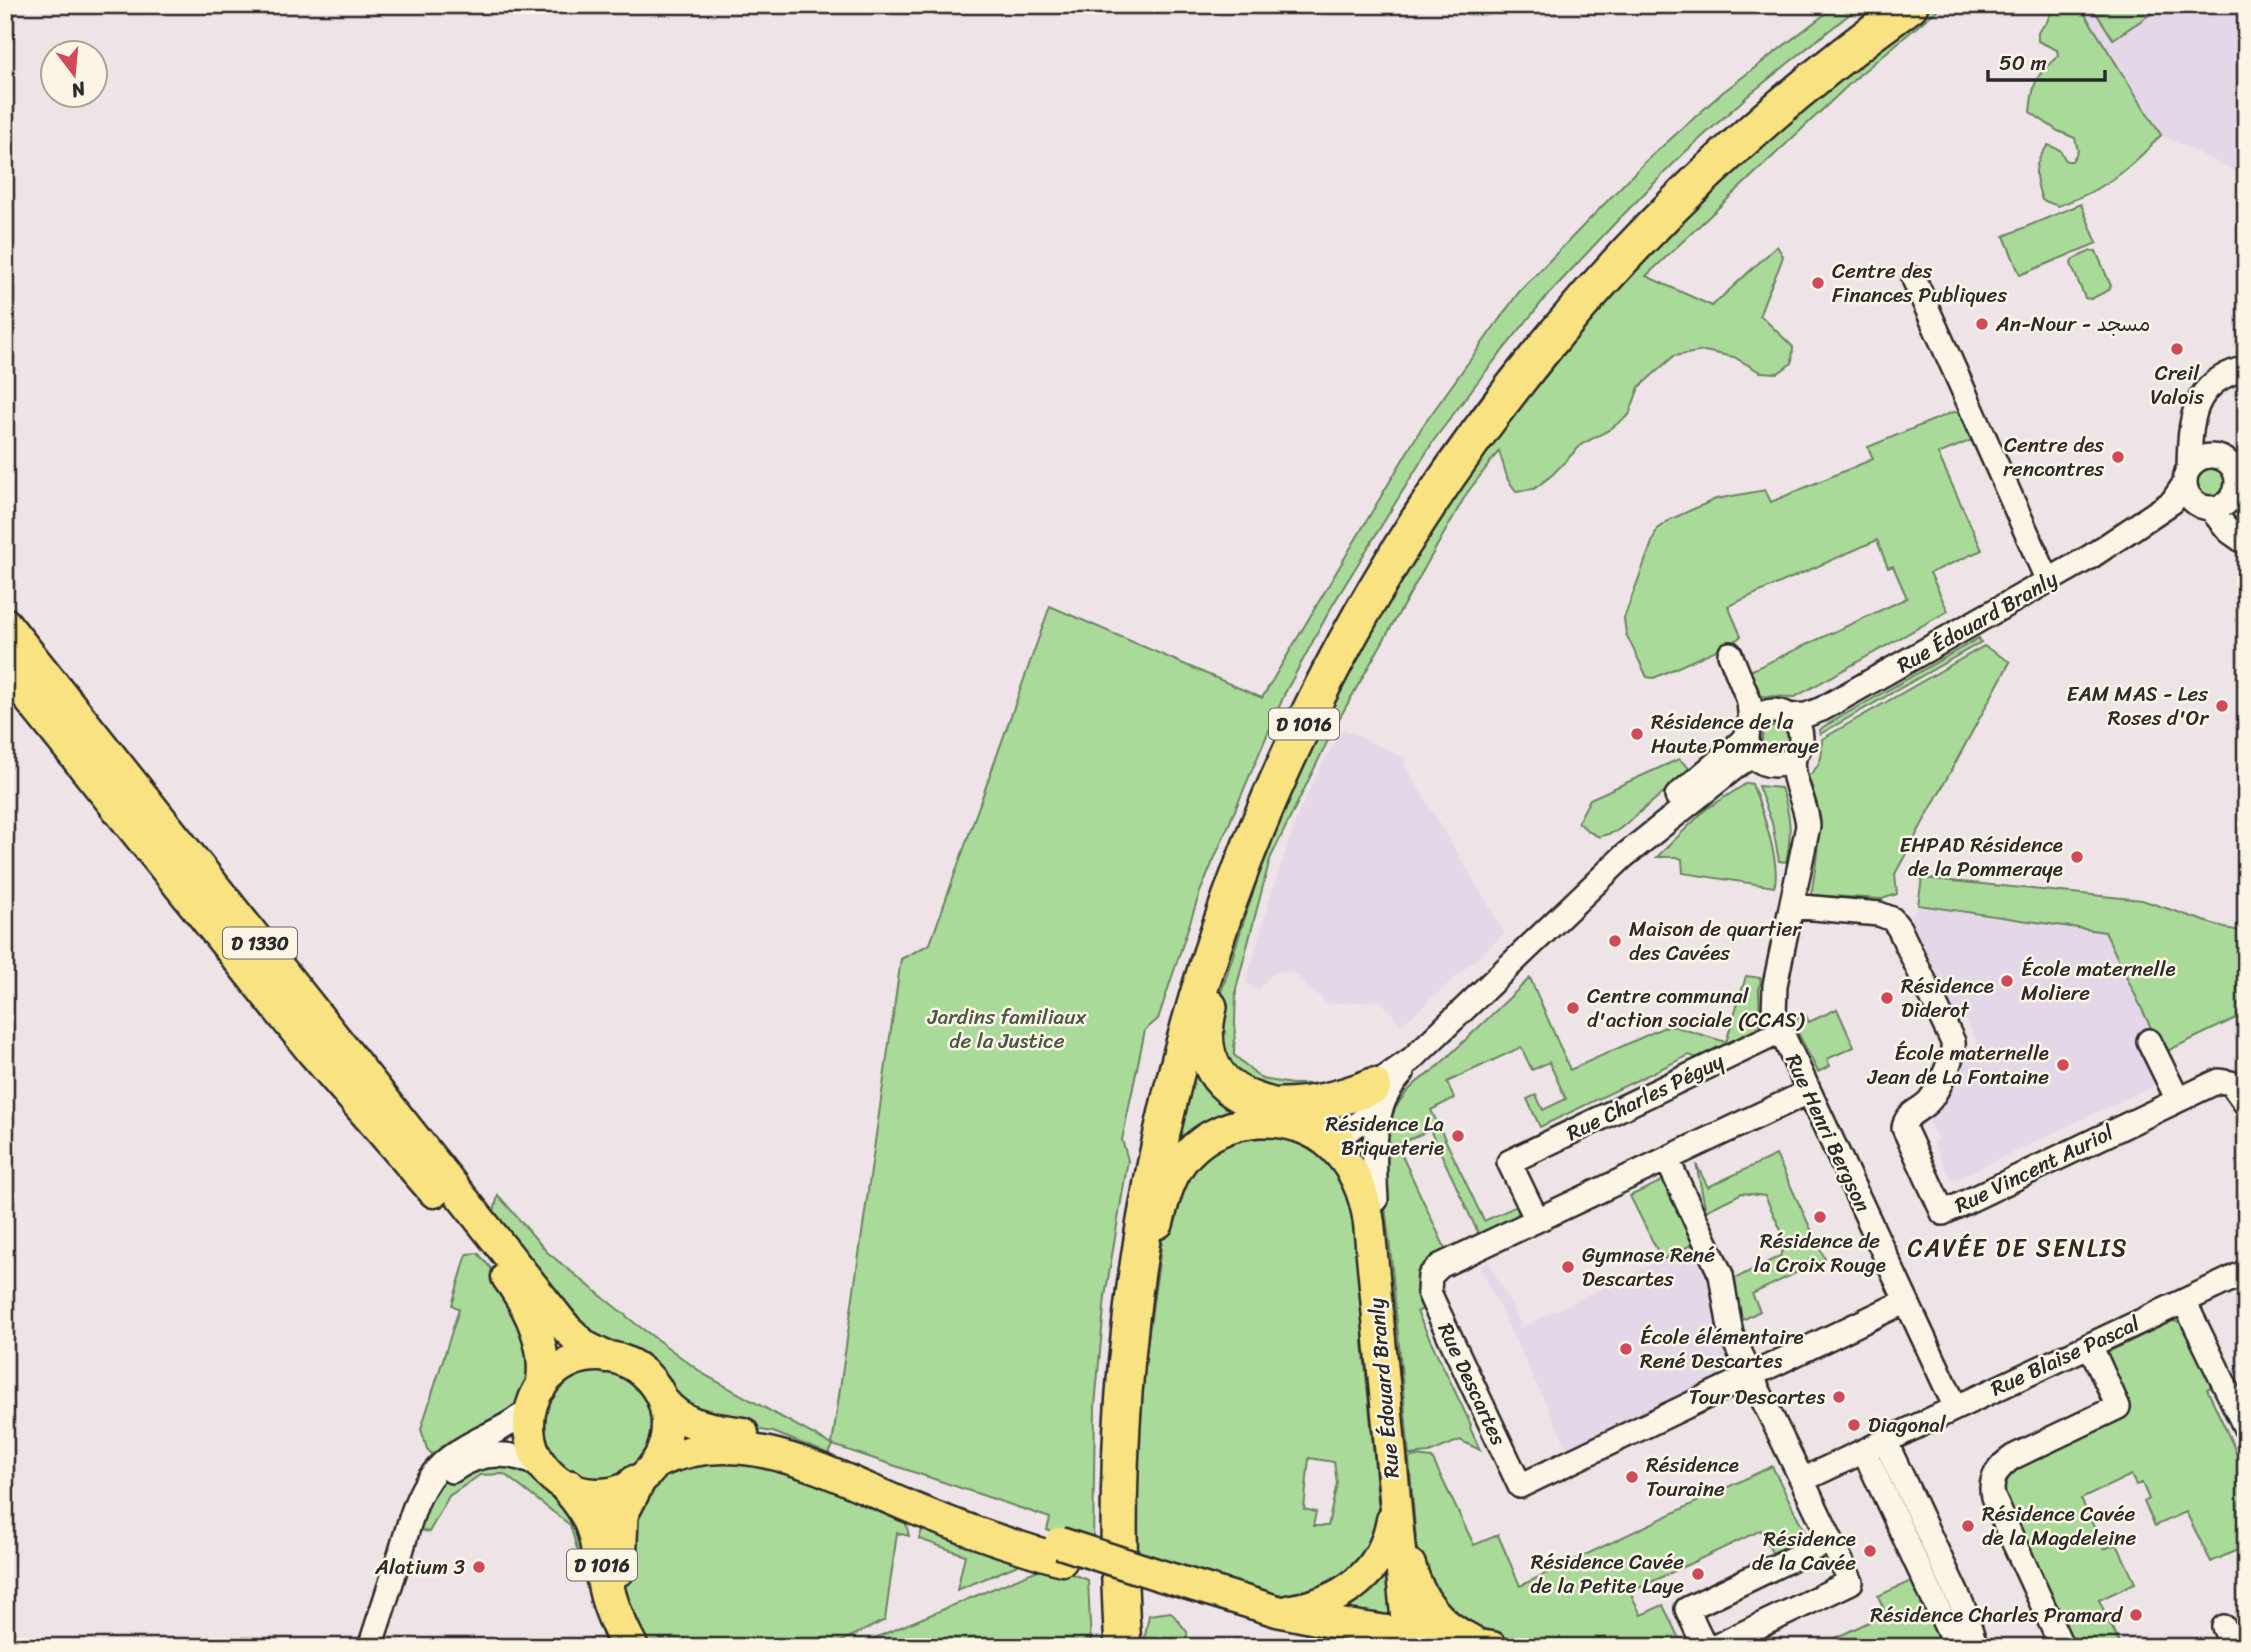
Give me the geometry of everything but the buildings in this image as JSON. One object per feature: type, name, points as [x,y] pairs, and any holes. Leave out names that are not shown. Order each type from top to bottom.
[{"type":"highway","name":"D 1016","points":[[1104,1647],[1101,1537],[1104,1412],[1119,1268],[1135,1170],[1164,1040],[1199,929],[1244,807],[1283,722],[1324,640],[1384,535],[1441,450],[1527,335],[1606,245],[1692,159],[1768,90],[1876,5]]},
{"type":"highway","name":"D 1016","points":[[1123,1647],[1119,1515],[1127,1360],[1145,1224],[1174,1083],[1216,941],[1245,858],[1303,724],[1372,596],[1433,497],[1537,354],[1622,258],[1707,172],[1804,86],[1910,5]]},
{"type":"highway","points":[[1245,858],[1205,1024],[1204,1040],[1211,1063],[1226,1085],[1242,1096],[1303,1116],[1332,1142]]},
{"type":"highway","points":[[1275,1106],[1316,1104],[1379,1091]]},
{"type":"highway","name":"D 1016","points":[[631,1647],[621,1594],[617,1551],[620,1514],[646,1473]]},
{"type":"highway","name":"D 1016","points":[[557,1478],[586,1507],[594,1522],[609,1597],[631,1647]]},
{"type":"main road","name":"D 1330","points":[[5,623],[566,1328],[586,1347],[606,1357]]},
{"type":"main road","name":"D 1330","points":[[5,669],[314,1054],[501,1268],[519,1295],[539,1338],[543,1359],[536,1397]]},
{"type":"main road","points":[[1127,1360],[1164,1199],[1177,1169],[1188,1154],[1209,1136],[1247,1122],[1274,1121],[1289,1124],[1332,1142]]},
{"type":"main road","name":"Rue Édouard Branly","points":[[1332,1142],[1351,1149],[1363,1164],[1376,1200],[1410,1564],[1409,1642]]},
{"type":"main road","name":"Rue Édouard Branly","points":[[1332,1142],[1363,1193],[1367,1210],[1409,1642]]},
{"type":"main road","points":[[1061,1552],[969,1531],[798,1461],[765,1452],[730,1447],[705,1448],[674,1455],[622,1490],[606,1494],[585,1493],[557,1478],[536,1454],[529,1423],[536,1397],[555,1371],[569,1363],[590,1357],[606,1357],[622,1361],[641,1371],[678,1417],[693,1424],[785,1443],[1061,1552],[1160,1583],[1296,1632],[1487,1646]]},
{"type":"main road","points":[[646,1473],[663,1449],[667,1433],[663,1401]]},
{"type":"main road","points":[[1277,1611],[1290,1611],[1323,1603],[1359,1581],[1374,1566],[1384,1548],[1395,1504]]},
{"type":"main road","points":[[1410,1564],[1422,1595],[1438,1618],[1454,1631],[1487,1646]]},
{"type":"main road","points":[[1160,1583],[1409,1642]]},
{"type":"street","points":[[1914,279],[2048,581]]},
{"type":"street","points":[[2246,368],[2222,375],[2203,395],[2190,426],[2187,476],[2190,496],[2224,499],[2246,530]]},
{"type":"street","points":[[2203,395],[2200,415],[2205,446],[2230,464],[2237,478],[2224,499],[2229,531],[2246,543]]},
{"type":"street","points":[[2187,476],[2200,458],[2230,464]]},
{"type":"street","name":"Rue Édouard Branly","points":[[1781,714],[1818,710],[2090,557],[2172,502],[2187,476]]},
{"type":"street","name":"Rue Édouard Branly","points":[[2090,557],[2141,534],[2182,510],[2224,499]]},
{"type":"street","points":[[1730,654],[1751,706],[1751,751],[1782,756],[1799,727],[1781,714],[1760,706],[1744,684]]},
{"type":"street","name":"Rue Édouard Branly","points":[[1332,1142],[1353,1128],[1379,1091],[1624,856],[1739,764],[1747,759],[1782,756],[1863,686]]},
{"type":"street","points":[[1749,730],[1761,715],[1781,714]]},
{"type":"street","name":"Rue Édouard Branly","points":[[1624,856],[1658,815],[1691,782],[1735,748],[1749,730]]},
{"type":"street","name":"Rue Henri Bergson","points":[[1782,756],[1783,771],[1802,822],[1805,844],[1773,995],[1774,1016],[1956,1408]]},
{"type":"street","name":"Rue Vincent Auriol","points":[[1793,906],[1885,915],[1899,928],[1953,1042],[1953,1054],[1932,1096],[1907,1119],[1904,1129],[1943,1213],[2211,1084],[2225,1081],[2235,1086],[2246,1104]]},
{"type":"street","name":"Rue Charles Péguy","points":[[1537,1220],[1509,1162],[1780,1032]]},
{"type":"street","points":[[2149,1041],[2178,1100]]},
{"type":"street","name":"Rue Édouard Branly","points":[[1376,1200],[1379,1091]]},
{"type":"street","name":"Rue Descartes","points":[[1808,1091],[1440,1266],[1434,1270],[1429,1284],[1432,1300],[1520,1486],[1906,1301]]},
{"type":"street","points":[[1667,1158],[1721,1275],[1729,1325],[1851,1582],[1714,1647]]},
{"type":"street","name":"Rue Blaise Pascal","points":[[1802,1480],[2246,1272]]},
{"type":"street","points":[[2184,1301],[2246,1429]]},
{"type":"street","points":[[2062,1647],[1993,1497],[1992,1483],[1999,1468],[2013,1457],[2118,1407],[2090,1345]]},
{"type":"street","points":[[370,1647],[425,1483],[443,1463],[470,1444],[508,1426],[536,1397]]},
{"type":"street","points":[[1885,1441],[1957,1637]]},
{"type":"street","points":[[1864,1451],[1957,1637],[1976,1647]]},
{"type":"street","points":[[409,1528],[434,1488],[445,1476],[464,1463],[488,1455],[506,1454],[524,1458],[557,1478]]},
{"type":"street","points":[[1705,1647],[1687,1609],[1831,1540]]},
{"type":"shaded area","points":[[2079,5],[2246,5],[2246,176],[2161,135]]},
{"type":"shaded area","points":[[1343,729],[1406,759],[1404,764],[1505,933],[1402,1025],[1380,1001],[1327,1004],[1295,974],[1280,971],[1258,989],[1246,983],[1267,907],[1297,817],[1319,769]]},
{"type":"shaded area","name":"École maternelle Jean de La Fontaine","points":[[1918,905],[2105,932],[2174,1076],[1952,1181],[1933,1143],[1938,1140],[1926,1115],[1961,1055],[1979,1046],[1962,1013],[1954,1015],[1910,917]]},
{"type":"shaded area","name":"École élémentaire René Descartes","points":[[1693,1244],[1744,1371],[1570,1454],[1480,1267],[1489,1262],[1522,1327]]},
{"type":"green space","name":"Jardins familiaux de la Justice","points":[[1837,5],[1861,5],[1751,93],[1682,155],[1546,297],[1482,376],[1434,440],[1332,606],[1285,693],[1200,892],[1158,1019],[1145,1030],[1122,1140],[1128,1160],[1105,1297],[1095,1406],[1093,1544],[1047,1530],[1050,1518],[833,1445],[829,1454],[773,1432],[718,1423],[665,1390],[656,1374],[625,1351],[599,1346],[491,1225],[498,1195],[547,1252],[636,1324],[705,1375],[832,1445],[901,959],[930,944],[1050,606],[1262,698],[1422,427],[1519,292],[1646,161],[1723,92]]},
{"type":"green space","points":[[1933,5],[1943,5],[1858,76],[1646,276],[1712,306],[1777,246],[1783,256],[1760,315],[1793,347],[1792,363],[1778,373],[1760,372],[1734,357],[1704,351],[1674,356],[1639,387],[1629,415],[1609,430],[1582,444],[1534,489],[1516,491],[1508,480],[1499,451],[1467,493],[1335,726],[1270,859],[1236,989],[1234,1055],[1262,1079],[1292,1084],[1354,1083],[1298,1098],[1226,1074],[1212,1021],[1272,833],[1327,712],[1423,538],[1619,273],[1850,60]]},
{"type":"green space","points":[[2054,5],[2079,5],[2161,135],[2114,178],[2089,193],[2058,206],[2042,200],[2036,177],[2037,165],[2048,145],[2060,150],[2066,161],[2072,161],[2078,151],[2075,138],[2058,131],[2030,112],[2036,80],[2058,56],[2057,50],[2038,41],[2038,32],[2047,22]]},
{"type":"green space","points":[[2091,5],[2154,5],[2157,10],[2113,39]]},
{"type":"green space","points":[[2081,204],[2097,243],[2020,275],[2004,236]]},
{"type":"green space","points":[[2096,251],[2111,286],[2109,290],[2091,299],[2085,298],[2071,264],[2073,259]]},
{"type":"green space","points":[[1953,412],[1959,412],[1972,440],[1938,454],[1982,550],[1930,573],[1948,611],[1795,697],[1761,696],[1750,671],[1907,598],[1893,566],[1888,568],[1877,540],[1728,606],[1741,636],[1734,642],[1654,678],[1647,677],[1626,634],[1624,618],[1657,529],[1671,519],[1716,499],[1765,490],[1771,502],[1873,459],[1868,447]]},
{"type":"green space","points":[[2211,466],[2222,471],[2227,482],[2222,493],[2211,498],[2200,493],[2195,482],[2200,471]]},
{"type":"green space","points":[[1979,638],[1981,642],[1820,734],[1819,731],[1823,727]]},
{"type":"green space","points":[[1984,646],[2010,662],[1895,874],[1897,894],[1882,899],[1811,895],[1818,849],[1818,820],[1817,806],[1808,776],[1820,760],[1822,739]]},
{"type":"green space","points":[[1775,726],[1784,730],[1788,739],[1784,748],[1775,752],[1766,748],[1762,739],[1766,730]]},
{"type":"green space","points":[[1679,759],[1689,768],[1688,772],[1617,831],[1599,837],[1578,822],[1590,799]]},
{"type":"green space","points":[[1747,783],[1752,784],[1773,851],[1776,877],[1774,887],[1683,873],[1682,859],[1657,857],[1705,810]]},
{"type":"green space","points":[[1758,786],[1781,788],[1790,825],[1786,862],[1779,861],[1772,823]]},
{"type":"green space","points":[[1922,878],[2142,900],[2225,928],[2246,932],[2246,1026],[2240,1016],[2167,1051],[2178,1074],[2174,1076],[2105,932],[1918,905]]},
{"type":"green space","points":[[1746,976],[1761,978],[1760,1031],[1706,1061],[1689,1055],[1540,1127],[1527,1099],[1536,1095],[1543,1110],[1566,1099],[1549,1062],[1532,1070],[1521,1047],[1447,1082],[1454,1098],[1431,1110],[1484,1221],[1519,1205],[1520,1208],[1516,1217],[1479,1235],[1430,1130],[1397,1145],[1446,1250],[1428,1261],[1419,1273],[1417,1288],[1423,1309],[1417,1312],[1471,1425],[1480,1450],[1460,1440],[1429,1453],[1409,1455],[1383,1184],[1383,1154],[1387,1129],[1400,1100],[1530,978],[1570,1070],[1669,1025],[1726,1042]]},
{"type":"green space","points":[[1837,1009],[1854,1047],[1827,1059],[1830,1066],[1818,1072],[1794,1025],[1797,1018],[1806,1016],[1809,1022]]},
{"type":"green space","points":[[1195,1042],[1252,1107],[1176,1159]]},
{"type":"green space","points":[[1261,1127],[1318,1143],[1347,1174],[1363,1252],[1363,1343],[1380,1521],[1373,1547],[1344,1578],[1304,1593],[1279,1596],[1127,1558],[1137,1416],[1163,1234],[1177,1184],[1206,1148]],"holes":[[[1309,1458],[1334,1462],[1337,1483],[1328,1526],[1313,1526],[1316,1512],[1304,1509]]]},
{"type":"green space","points":[[1776,1155],[1825,1259],[1752,1294],[1760,1311],[1737,1323],[1730,1281],[1780,1256],[1786,1241],[1765,1196],[1742,1193],[1706,1211],[1696,1164],[1708,1187]]},
{"type":"green space","points":[[1664,1180],[1693,1244],[1662,1260],[1630,1196]]},
{"type":"green space","points":[[478,1253],[510,1291],[537,1370],[528,1395],[516,1411],[438,1460],[427,1449],[421,1429],[459,1309],[452,1305],[467,1254]]},
{"type":"green space","points":[[2172,1321],[2184,1323],[2213,1386],[2207,1389],[2246,1473],[2246,1546],[2211,1562],[2186,1512],[2155,1526],[2144,1502],[2149,1499],[2142,1483],[2136,1485],[2131,1475],[2081,1499],[2104,1549],[2117,1544],[2135,1583],[2099,1600],[2121,1647],[2068,1647],[2005,1495],[2006,1472],[2122,1416],[2107,1355],[2110,1351]]},
{"type":"green space","points":[[598,1369],[620,1373],[638,1386],[651,1404],[655,1426],[651,1448],[638,1466],[620,1479],[598,1483],[576,1479],[558,1466],[545,1448],[541,1426],[545,1404],[558,1386],[576,1373]]},
{"type":"green space","points":[[738,1454],[850,1490],[870,1506],[903,1512],[909,1536],[897,1533],[885,1620],[830,1647],[639,1647],[628,1607],[622,1564],[646,1486],[666,1466]]},
{"type":"green space","points":[[1409,1458],[1432,1458],[1474,1545],[1498,1535],[1520,1586],[1772,1466],[1807,1536],[1772,1553],[1761,1530],[1630,1592],[1641,1615],[1663,1605],[1683,1647],[1564,1647],[1490,1636],[1450,1616],[1421,1569]]},
{"type":"green space","points":[[499,1459],[539,1476],[576,1504],[621,1647],[606,1647],[570,1525],[504,1474],[480,1475],[449,1496],[429,1532],[416,1529],[446,1479]]},
{"type":"green space","points":[[929,1526],[1023,1563],[957,1590],[965,1555],[919,1539],[922,1530]]},
{"type":"green space","points":[[1386,1556],[1397,1616],[1327,1606]]},
{"type":"green space","points":[[1045,1567],[1054,1567],[1088,1580],[1091,1647],[853,1647]]},
{"type":"green space","points":[[1913,1580],[1942,1647],[1816,1647],[1886,1614],[1878,1596]]},
{"type":"green space","points":[[1171,1612],[1187,1632],[1188,1647],[1143,1647],[1149,1615]]},
{"type":"place","name":"Centre des Finances Publiques","points":[[1818,283]]},
{"type":"place","name":"An-Nour - مسجد","points":[[1982,324]]},
{"type":"place","name":"Creil Valois","points":[[2177,349]]},
{"type":"place","name":"Centre des rencontres","points":[[2118,457]]},
{"type":"place","name":"EAM MAS - Les Roses d'Or","points":[[2222,706]]},
{"type":"place","name":"Résidence de la Haute Pommeraye","points":[[1637,734]]},
{"type":"place","name":"EHPAD Résidence de la Pommeraye","points":[[2077,857]]},
{"type":"place","name":"Maison de quartier des Cavées","points":[[1615,941]]},
{"type":"place","name":"École maternelle Moliere","points":[[2007,981]]},
{"type":"place","name":"Résidence Diderot","points":[[1887,998]]},
{"type":"place","name":"Centre communal d'action sociale (CCAS)","points":[[1573,1008]]},
{"type":"place","name":"École maternelle Jean de La Fontaine","points":[[2063,1065]]},
{"type":"place","name":"Résidence La Briqueterie","points":[[1458,1136]]},
{"type":"place","name":"Résidence de la Croix Rouge","points":[[1820,1217]]},
{"type":"place","name":"Gymnase René Descartes","points":[[1568,1267]]},
{"type":"place","name":"École élémentaire René Descartes","points":[[1626,1349]]},
{"type":"place","name":"Tour Descartes","points":[[1839,1397]]},
{"type":"place","name":"Diagonal","points":[[1854,1425]]},
{"type":"place","name":"Résidence Touraine","points":[[1632,1477]]},
{"type":"place","name":"Résidence Cavée de la Magdeleine","points":[[1968,1526]]},
{"type":"place","name":"Résidence de la Cavée","points":[[1870,1551]]},
{"type":"place","name":"Alatium 3","points":[[479,1567]]},
{"type":"place","name":"Résidence Cavée de la Petite Laye","points":[[1698,1574]]},
{"type":"place","name":"Résidence Charles Pramard","points":[[2136,1615]]},
{"type":"district","name":"CAVÉE DE SENLIS","points":[[2018,1248]]}]
